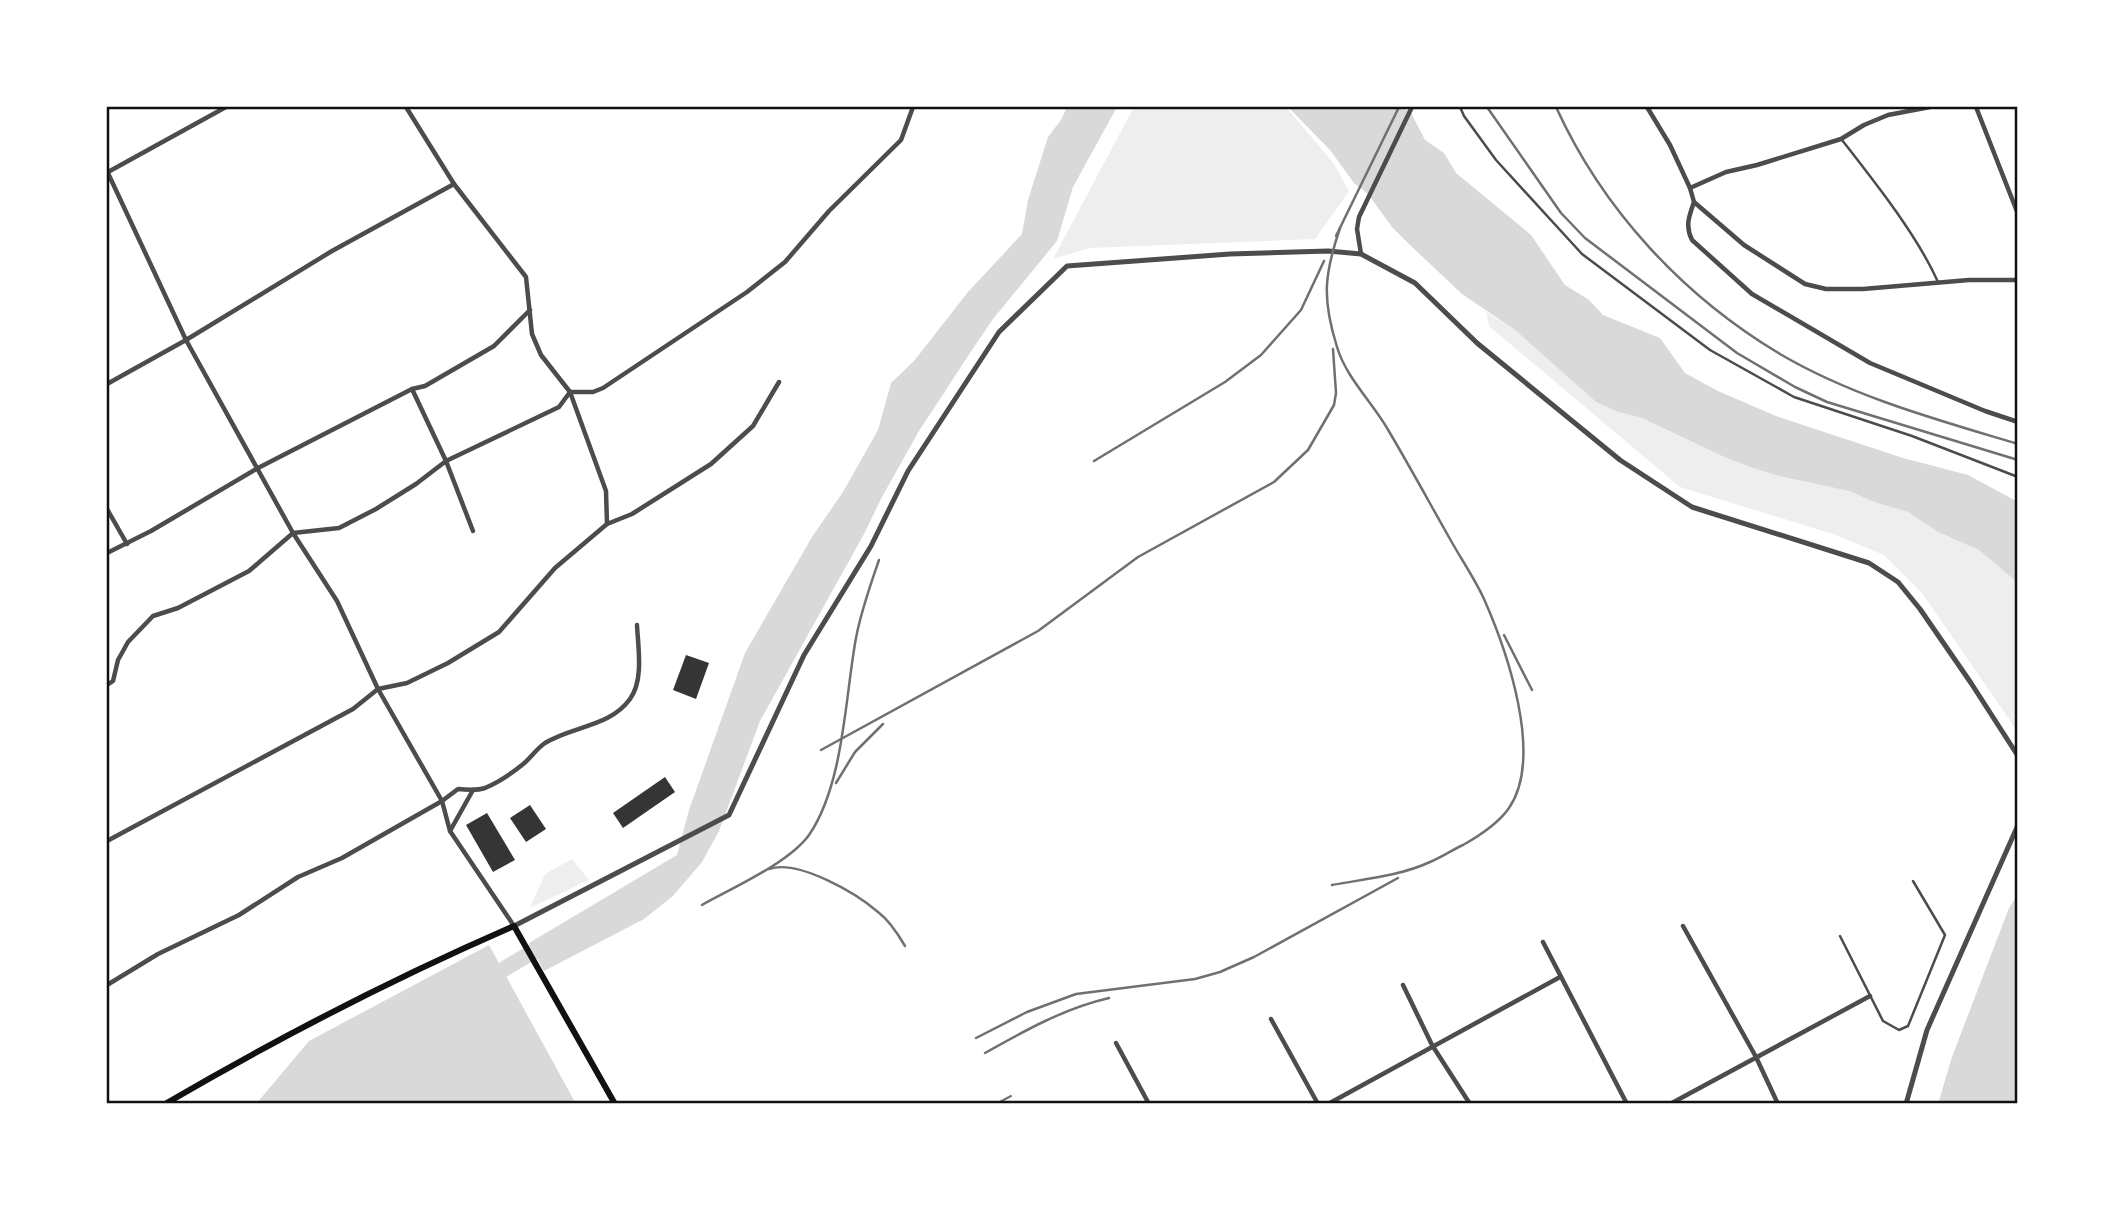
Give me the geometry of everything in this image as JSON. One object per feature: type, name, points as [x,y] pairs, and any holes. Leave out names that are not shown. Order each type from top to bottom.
[{"type":"main road","points":[[165,1104],[233,1065],[444,956],[514,926],[615,1104]]},
{"type":"street","points":[[226,107],[107,172],[186,340],[293,533],[337,601],[378,690],[442,801],[450,831],[514,926],[729,815],[804,655],[871,546],[908,471],[999,332],[1067,266],[1230,254],[1328,251],[1361,254],[1415,283],[1477,343],[1620,460],[1692,507],[1869,563],[1898,582],[1949,651],[2018,756]]},
{"type":"street","points":[[406,107],[454,184],[526,277],[529,321],[541,355],[569,392],[606,491],[607,524]]},
{"type":"street","points":[[569,392],[603,388],[774,271],[829,211],[901,140],[914,107]]},
{"type":"street","points":[[1361,254],[1356,229],[1359,217],[1412,107]]},
{"type":"street","points":[[1647,107],[1670,145],[1694,202],[1744,245],[1805,284],[1826,289],[1863,289],[1938,282],[2018,280]]},
{"type":"street","points":[[1690,188],[1726,172],[1841,139],[1888,115],[1930,107]]},
{"type":"street","points":[[1976,107],[2018,214]]},
{"type":"street","points":[[107,384],[186,340],[330,252],[454,184]]},
{"type":"street","points":[[1694,202],[1688,218],[1688,231],[1692,240],[1752,293],[1870,363],[2018,422]]},
{"type":"street","points":[[107,554],[258,468],[412,389],[425,386],[494,346],[530,310]]},
{"type":"street","points":[[107,841],[353,709],[378,690],[407,683],[448,663],[499,632],[555,568],[607,524],[632,514],[711,464],[753,426],[779,382]]},
{"type":"street","points":[[412,389],[446,461],[473,531]]},
{"type":"street","points":[[107,685],[113,681],[118,660],[128,642],[153,616],[178,608],[249,571],[293,533],[339,528],[376,509],[446,461],[559,407],[569,392]]},
{"type":"street","points":[[107,509],[127,544]]},
{"type":"street","points":[[107,985],[158,954],[239,915],[298,877],[342,858],[442,801],[458,789],[486,788],[522,765],[544,744],[571,731],[594,726],[618,710],[631,698],[638,677],[638,625]]},
{"type":"street","points":[[450,831],[473,790]]},
{"type":"street","points":[[1906,1104],[1927,1030],[2018,825]]},
{"type":"street","points":[[1683,926],[1756,1056],[1778,1104]]},
{"type":"street","points":[[1543,942],[1627,1104]]},
{"type":"street","points":[[1328,1104],[1560,977]]},
{"type":"street","points":[[1403,985],[1432,1045],[1470,1104]]},
{"type":"street","points":[[1670,1104],[1870,996]]},
{"type":"street","points":[[1271,1019],[1318,1104]]},
{"type":"street","points":[[1116,1043],[1149,1104]]},
{"type":"lane","points":[[1460,107],[1496,160],[1581,254],[1710,350],[1794,397],[1912,436],[2018,477]]},
{"type":"lane","points":[[1841,139],[1866,170],[1923,253],[1938,282]]},
{"type":"lane","points":[[1840,936],[1884,1021],[1899,1030],[1908,1026],[1945,934],[1913,881]]},
{"type":"shaded area","points":[[1067,107],[1117,107],[1073,187],[1057,241],[993,319],[919,431],[882,497],[760,721],[719,831],[702,862],[673,896],[644,919],[544,971],[529,943],[677,855],[689,810],[745,653],[878,430],[891,383],[914,361],[968,292],[1022,234],[1028,200],[1048,137]]},
{"type":"shaded area","points":[[1134,107],[1286,107],[1334,164],[1349,191],[1315,239],[1090,248],[1053,259]]},
{"type":"shaded area","points":[[1288,107],[1396,107],[1410,111],[1425,140],[1444,153],[1456,173],[1531,235],[1565,285],[1589,300],[1603,315],[1660,338],[1685,373],[1718,391],[1776,416],[1903,458],[1968,475],[2018,502],[2018,583],[1979,550],[1938,532],[1908,512],[1849,491],[1750,467],[1642,418],[1618,412],[1596,402],[1515,330],[1462,294],[1410,245],[1392,227],[1368,194],[1354,183],[1330,150]]},
{"type":"shaded area","points":[[1486,312],[1515,330],[1596,402],[1618,412],[1642,418],[1750,467],[1849,491],[1908,512],[1938,532],[1979,550],[2018,583],[2018,732],[1922,593],[1884,555],[1833,534],[1680,487],[1489,326]]},
{"type":"shaded area","points":[[572,859],[589,880],[530,908],[545,874]]},
{"type":"shaded area","points":[[2018,894],[2018,1104],[1938,1104],[1952,1057],[2009,908]]},
{"type":"shaded area","points":[[489,945],[576,1104],[256,1104],[309,1041]]},
{"type":"building","points":[[686,655],[709,663],[696,699],[673,690]]},
{"type":"building","points":[[665,777],[675,792],[623,828],[613,813]]},
{"type":"building","points":[[530,805],[546,829],[526,842],[510,818]]},
{"type":"building","points":[[487,813],[515,860],[493,872],[466,825]]},
{"type":"waterway","points":[[486,980],[544,945]]},
{"type":"tram line","points":[[996,1104],[1011,1096]]},
{"type":"railway","points":[[1336,236],[1399,107]]},
{"type":"railway","points":[[1487,107],[1561,213],[1585,238],[1737,353],[1795,387],[1827,402],[2018,460]]},
{"type":"railway","points":[[1556,107],[1575,145],[1622,215],[1679,278],[1744,331],[1808,369],[1866,395],[2018,444]]},
{"type":"railway","points":[[1332,885],[1407,871],[1439,858],[1475,838],[1509,808],[1519,787],[1523,761],[1523,733],[1518,704],[1503,646],[1484,599],[1387,428],[1346,369],[1337,347],[1329,315],[1327,287],[1340,228]]},
{"type":"railway","points":[[1094,461],[1225,382],[1261,355],[1301,310],[1324,261]]},
{"type":"railway","points":[[821,750],[1038,631],[1138,557],[1274,482],[1308,450],[1334,405],[1336,393],[1333,349]]},
{"type":"railway","points":[[702,905],[788,855],[809,835],[821,814],[830,791],[842,740],[858,628],[879,560]]},
{"type":"railway","points":[[1504,635],[1532,690]]},
{"type":"railway","points":[[836,783],[855,752],[883,724]]},
{"type":"railway","points":[[769,869],[795,869],[841,887],[882,916],[905,946]]},
{"type":"railway","points":[[976,1038],[1027,1012],[1076,994],[1195,979],[1220,972],[1254,957],[1398,878]]},
{"type":"railway","points":[[985,1053],[1061,1014],[1109,998]]}]
